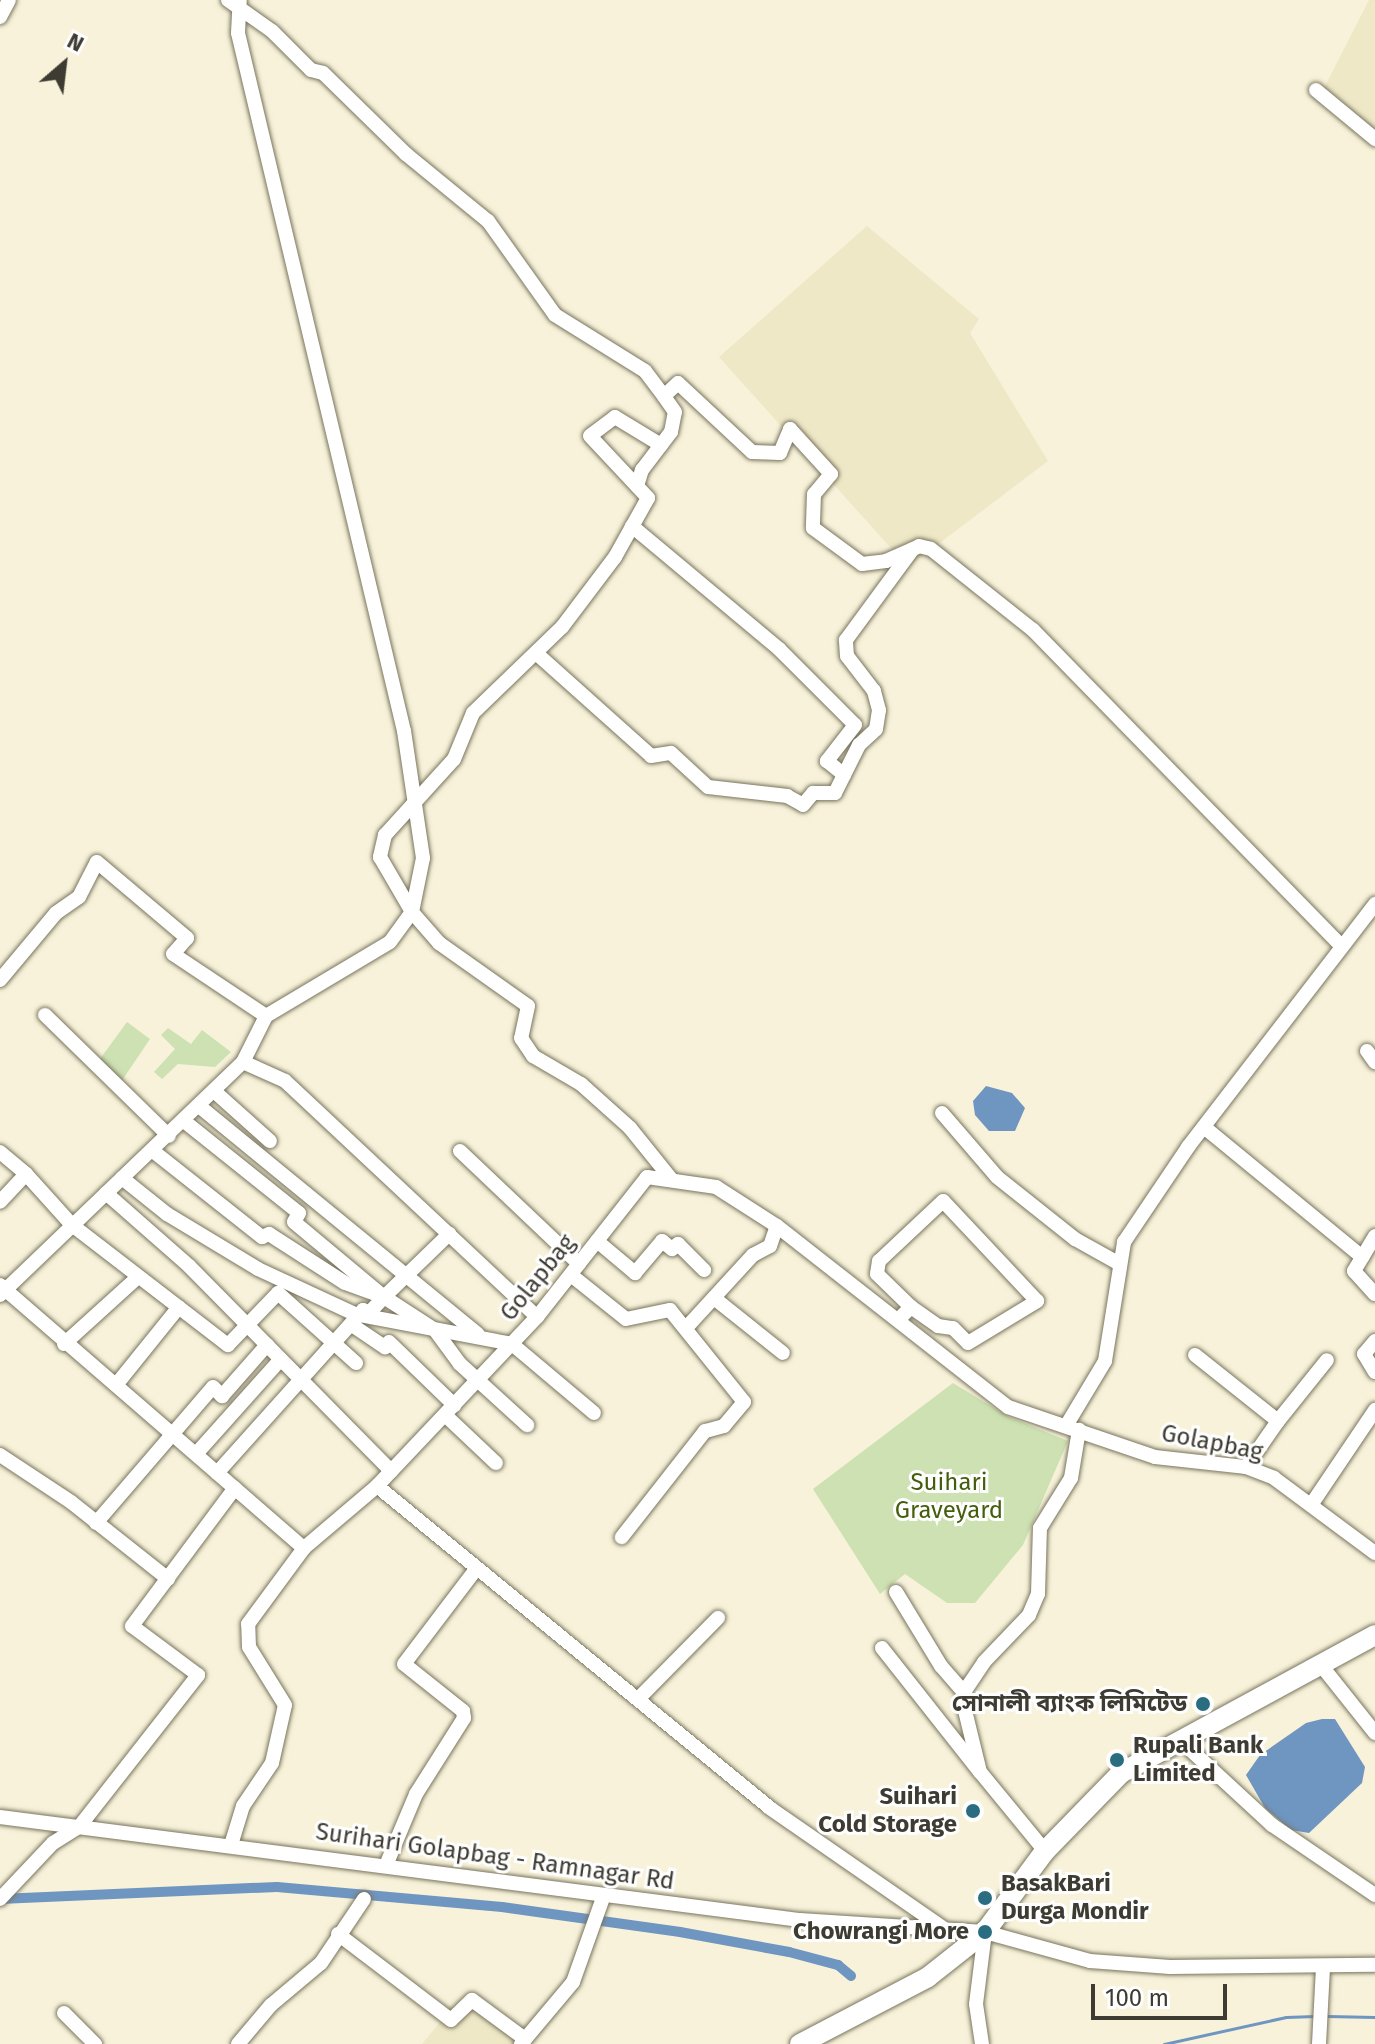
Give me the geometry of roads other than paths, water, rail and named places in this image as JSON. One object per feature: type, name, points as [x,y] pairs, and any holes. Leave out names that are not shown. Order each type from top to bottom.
[{"type":"highway","points":[[800,2044],[928,1977],[985,1932],[1045,1851],[1121,1773],[1375,1635]]},
{"type":"street","points":[[0,17],[9,0]]},
{"type":"street","points":[[235,2],[272,31],[311,70],[323,73],[406,154],[488,221],[555,315],[645,371],[675,412],[661,445],[637,486]]},
{"type":"street","points":[[235,2],[238,33],[404,731],[423,858],[412,912],[390,942],[266,1016],[243,1062],[169,1136],[2,1290],[304,1548]]},
{"type":"street","points":[[1316,90],[1375,139]]},
{"type":"street","points":[[664,396],[678,383],[752,452],[780,453],[790,429],[831,474],[814,494],[813,528],[862,564],[886,561],[913,549],[931,549],[1033,630],[1341,946]]},
{"type":"street","points":[[661,445],[615,417],[590,436],[648,498],[615,557],[536,653],[473,713],[454,759],[385,835],[380,857],[412,912],[439,943],[528,1006],[521,1038],[533,1056],[581,1084],[630,1128],[672,1180]]},
{"type":"street","points":[[632,526],[779,649],[855,725],[827,761],[844,775]]},
{"type":"street","points":[[536,653],[651,756],[671,753],[708,787],[787,796],[803,805],[813,793],[835,793],[859,745],[876,729],[879,710],[874,691],[847,656],[846,640],[913,549]]},
{"type":"street","points":[[0,980],[56,913],[79,897],[97,862],[187,938],[173,954],[266,1016]]},
{"type":"street","points":[[964,1692],[1029,1615],[1038,1594],[1040,1528],[1071,1478],[1073,1428],[1105,1361],[1124,1242],[1204,1127],[1341,946],[1373,910]]},
{"type":"street","points":[[45,1015],[169,1136]]},
{"type":"street","points":[[243,1062],[285,1081],[537,1317]]},
{"type":"street","points":[[214,1091],[270,1141]]},
{"type":"street","points":[[199,1106],[478,1334]]},
{"type":"street","points":[[942,1113],[997,1177],[1075,1239],[1120,1264]]},
{"type":"street","points":[[184,1121],[299,1213],[294,1222],[384,1297],[435,1330],[477,1380],[527,1425]]},
{"type":"street","points":[[1204,1127],[1362,1257]]},
{"type":"street","points":[[153,1151],[262,1237],[269,1234],[345,1283],[384,1297]]},
{"type":"street","points":[[460,1151],[626,1319],[670,1310],[744,1402],[724,1426],[705,1431],[622,1537]]},
{"type":"street","points":[[1,1156],[26,1174],[72,1225],[228,1345],[278,1293],[356,1363]]},
{"type":"street","points":[[0,1202],[26,1174]]},
{"type":"street","name":"Golapbag","points":[[231,1845],[243,1806],[272,1763],[285,1705],[249,1647],[248,1624],[304,1548],[377,1486],[537,1317],[647,1177],[716,1187],[777,1226],[899,1319],[955,1369],[1008,1407],[1155,1457],[1246,1467],[1274,1478],[1375,1553]]},
{"type":"street","points":[[122,1178],[167,1214],[258,1269],[356,1320],[385,1347],[389,1342],[496,1463]]},
{"type":"street","points":[[106,1193],[189,1266],[391,1471]]},
{"type":"street","points":[[943,1201],[1037,1301],[968,1343],[953,1328],[938,1326],[911,1307],[877,1274],[879,1261],[943,1201]]},
{"type":"street","points":[[686,1328],[753,1255],[770,1246],[777,1226]]},
{"type":"street","points":[[217,1473],[300,1378],[356,1320],[449,1234]]},
{"type":"street","points":[[1375,1236],[1355,1274],[1375,1294]]},
{"type":"street","points":[[597,1241],[635,1273],[662,1241],[672,1249],[678,1244],[704,1270]]},
{"type":"street","points":[[64,1344],[138,1277]]},
{"type":"street","points":[[714,1298],[783,1353]]},
{"type":"street","points":[[116,1385],[179,1307]]},
{"type":"street","points":[[899,1319],[911,1307]]},
{"type":"street","points":[[356,1320],[478,1334],[512,1344],[594,1413]]},
{"type":"street","points":[[1375,1341],[1364,1354],[1375,1372]]},
{"type":"street","points":[[96,1523],[213,1387],[222,1396],[235,1385],[267,1345]]},
{"type":"street","points":[[1195,1355],[1278,1421]]},
{"type":"street","points":[[196,1454],[281,1359]]},
{"type":"street","points":[[1246,1467],[1327,1360]]},
{"type":"street","points":[[1311,1505],[1375,1410]]},
{"type":"street","points":[[0,1455],[168,1579]]},
{"type":"street","points":[[377,1486],[770,1808],[946,1930]]},
{"type":"street","points":[[1,1897],[53,1843],[79,1827],[198,1675],[131,1628],[235,1488]]},
{"type":"street","points":[[387,1863],[416,1794],[464,1718],[463,1711],[404,1664],[476,1569]]},
{"type":"street","points":[[896,1592],[941,1666],[964,1692],[980,1772]]},
{"type":"street","points":[[638,1699],[718,1618]]},
{"type":"street","points":[[882,1648],[1045,1851]]},
{"type":"street","points":[[1321,1665],[1375,1733]]},
{"type":"street","points":[[1181,1741],[1272,1825],[1375,1895]]},
{"type":"street","name":"Surihari Golapbag - Ramnagar Rd","points":[[0,1817],[387,1863],[604,1895],[847,1925],[985,1932],[1090,1961],[1170,1967],[1375,1965]]},
{"type":"street","points":[[338,1934],[451,2020],[472,2000],[523,2041],[573,1982],[604,1895]]},
{"type":"street","points":[[238,2044],[271,2005],[321,1963],[364,1899]]},
{"type":"street","points":[[982,2044],[976,2004],[985,1932]]},
{"type":"street","points":[[1319,2044],[1323,1967]]},
{"type":"street","points":[[64,2013],[95,2044]]},
{"type":"water","points":[[986,1086],[1012,1093],[1025,1108],[1015,1131],[989,1131],[975,1115],[973,1101]]},
{"type":"water","points":[[1335,1719],[1365,1767],[1362,1783],[1309,1833],[1291,1830],[1265,1808],[1246,1775],[1260,1755],[1306,1723]]},
{"type":"waterway","points":[[0,1899],[277,1887],[502,1907],[680,1932],[789,1952],[838,1965],[851,1976]]},
{"type":"waterway","points":[[1164,2044],[1286,2017],[1315,2016]]},
{"type":"waterway","points":[[1327,2016],[1375,2017]]},
{"type":"place","name":"সোনালী ব্যাংক লিমিটেড","points":[[1203,1704]]},
{"type":"place","name":"Rupali Bank Limited","points":[[1117,1760]]},
{"type":"place","name":"Suihari Cold Storage","points":[[973,1811]]},
{"type":"place","name":"BasakBari Durga Mondir","points":[[985,1898]]},
{"type":"place","name":"Chowrangi More","points":[[985,1932]]},
{"type":"park label","name":"Suihari Graveyard","points":[[949,1497]]}]
